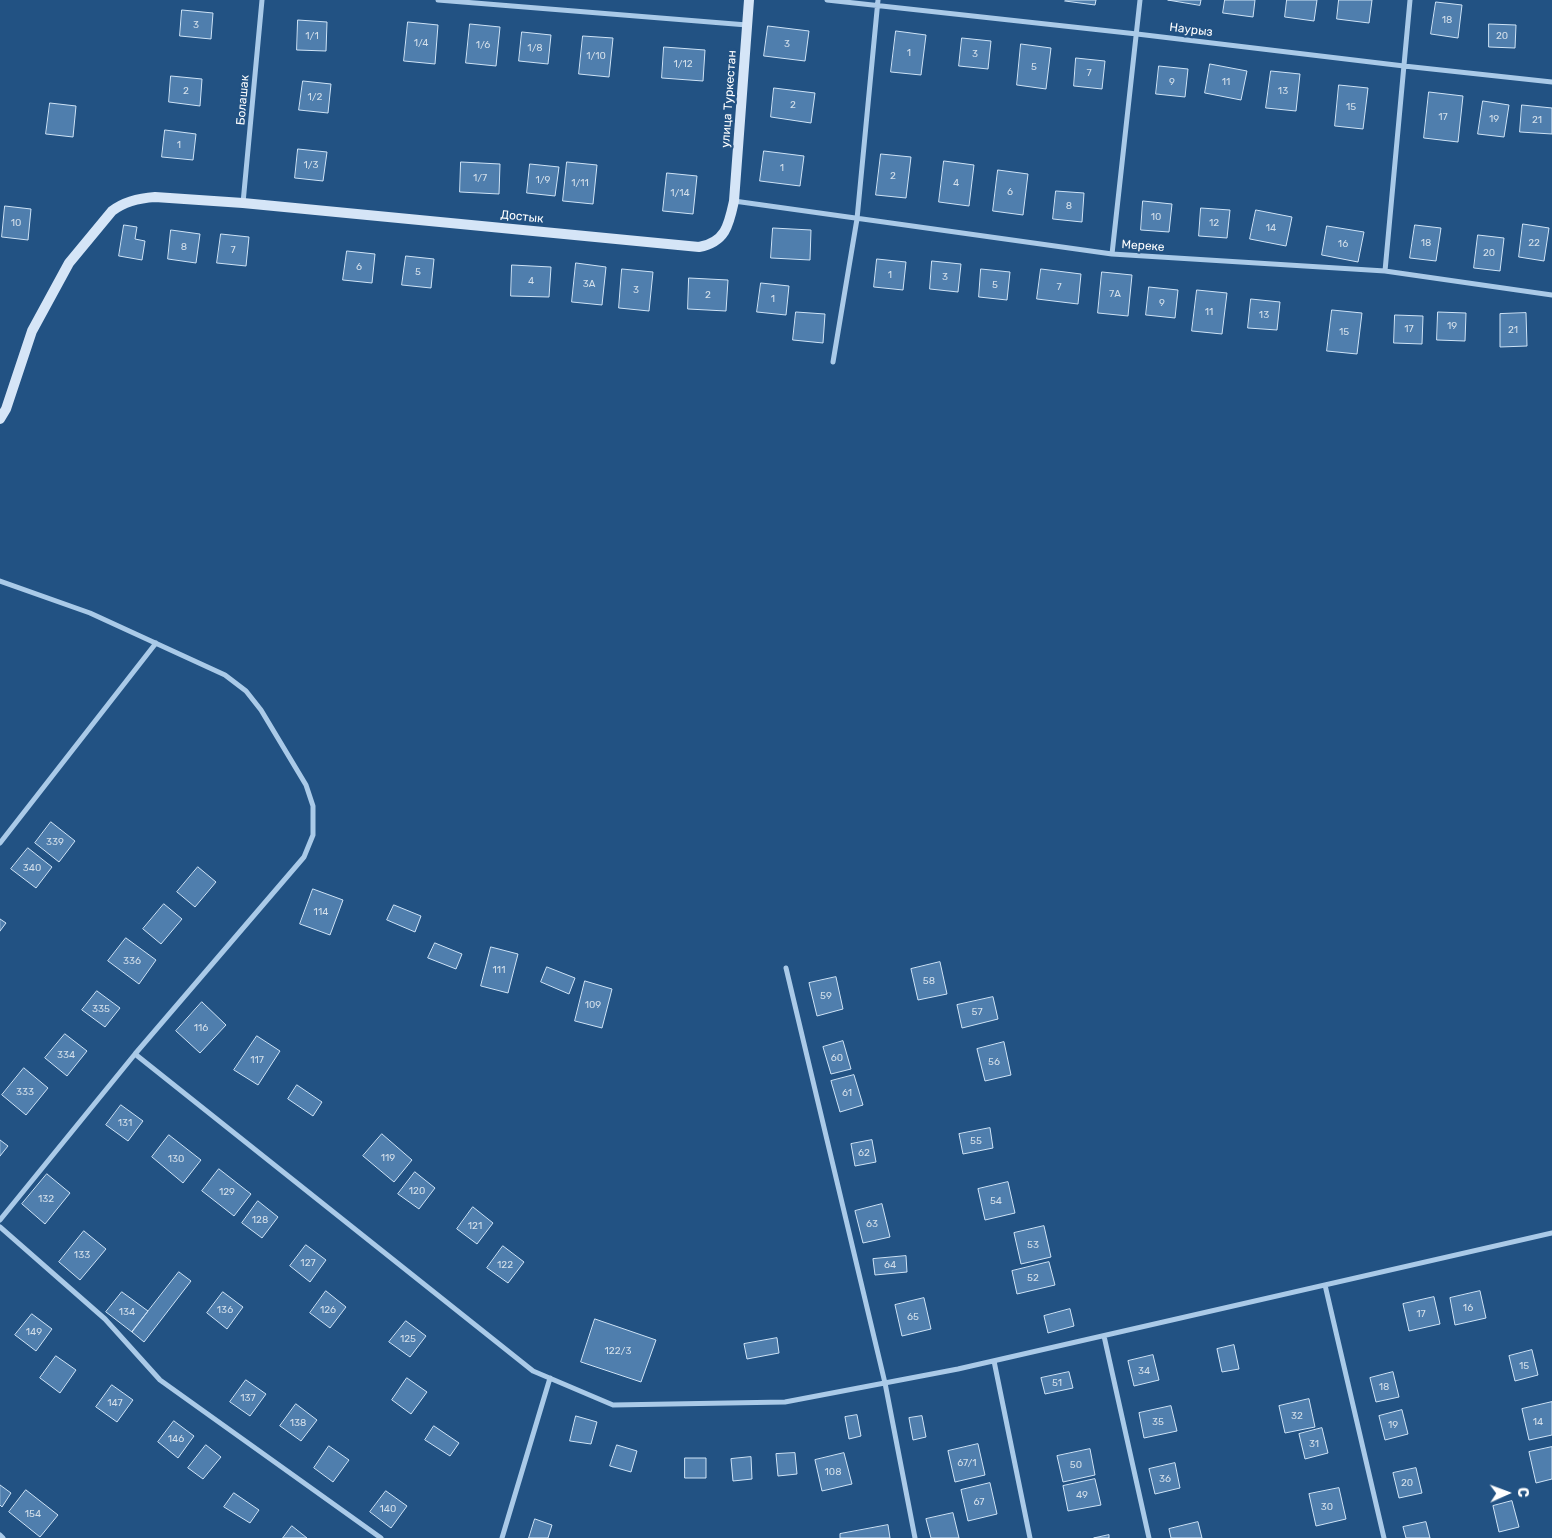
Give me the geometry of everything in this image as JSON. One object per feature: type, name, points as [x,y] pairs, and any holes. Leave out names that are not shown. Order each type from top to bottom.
[{"type":"street","name":"Болашак","points":[[243,203],[262,0]]},
{"type":"street","points":[[438,0],[747,25]]},
{"type":"street","name":"улица Туркестан","points":[[734,201],[749,0]]},
{"type":"street","name":"Наурыз","points":[[827,0],[878,3],[1552,82]]},
{"type":"street","points":[[1112,254],[1140,0]]},
{"type":"street","points":[[1385,271],[1410,0]]},
{"type":"street","points":[[833,362],[857,219],[878,3]]},
{"type":"street","name":"Достык","points":[[0,419],[6,409],[32,330],[68,263],[112,211],[120,205],[142,198],[155,197],[280,206],[699,247],[710,245],[724,233],[730,222],[734,201]]},
{"type":"street","name":"Мереке","points":[[734,201],[1112,254],[1385,271],[1552,295]]},
{"type":"street","points":[[0,581],[90,613],[225,675],[246,691],[261,710],[306,785],[313,806],[313,836],[304,857],[135,1054],[0,1220]]},
{"type":"street","points":[[0,843],[156,643]]},
{"type":"street","points":[[786,968],[885,1383],[915,1538]]},
{"type":"street","points":[[135,1054],[532,1371],[612,1405],[785,1402],[994,1361],[1552,1235]]},
{"type":"street","points":[[0,1227],[105,1319],[160,1380],[380,1538]]},
{"type":"street","points":[[1326,1285],[1384,1538]]},
{"type":"street","points":[[1104,1336],[1148,1538]]},
{"type":"street","points":[[994,1361],[1030,1538]]},
{"type":"street","points":[[502,1538],[550,1378]]},
{"type":"street","points":[[0,1535],[3,1538]]},
{"type":"building","points":[[1066,0],[1096,0],[1095,5]]},
{"type":"building","points":[[1168,0],[1201,0],[1200,5]]},
{"type":"building","points":[[1225,0],[1255,0],[1253,17],[1223,13]]},
{"type":"building","points":[[1287,0],[1317,0],[1314,21],[1285,17]]},
{"type":"building","points":[[1339,0],[1372,0],[1369,23],[1337,19]]},
{"type":"building","points":[[1436,2],[1462,5],[1458,38],[1431,34]]},
{"type":"building","points":[[182,10],[213,13],[211,39],[180,36]]},
{"type":"building","points":[[298,20],[327,22],[326,51],[297,50]]},
{"type":"building","points":[[408,22],[438,25],[435,64],[404,61]]},
{"type":"building","points":[[470,24],[500,27],[496,66],[466,63]]},
{"type":"building","points":[[1489,24],[1516,25],[1515,48],[1489,47]]},
{"type":"building","points":[[768,26],[809,31],[805,61],[764,56]]},
{"type":"building","points":[[896,31],[926,35],[921,75],[891,72]]},
{"type":"building","points":[[522,32],[551,35],[548,64],[519,61]]},
{"type":"building","points":[[583,36],[613,38],[609,77],[579,74]]},
{"type":"building","points":[[962,38],[991,41],[988,69],[959,66]]},
{"type":"building","points":[[1021,44],[1051,48],[1046,89],[1017,85]]},
{"type":"building","points":[[664,47],[705,50],[703,81],[662,78]]},
{"type":"building","points":[[1076,58],[1105,61],[1102,89],[1074,86]]},
{"type":"building","points":[[1210,64],[1247,71],[1241,100],[1205,93]]},
{"type":"building","points":[[1159,66],[1188,69],[1185,97],[1156,94]]},
{"type":"building","points":[[1271,71],[1300,74],[1296,111],[1266,108]]},
{"type":"building","points":[[171,76],[202,79],[200,106],[169,102]]},
{"type":"building","points":[[303,81],[331,84],[328,113],[299,110]]},
{"type":"building","points":[[1339,85],[1368,88],[1363,129],[1335,126]]},
{"type":"building","points":[[774,88],[815,93],[811,123],[771,117]]},
{"type":"building","points":[[1429,92],[1463,96],[1458,142],[1424,138]]},
{"type":"building","points":[[1483,101],[1509,105],[1504,137],[1478,134]]},
{"type":"building","points":[[50,103],[76,106],[73,137],[46,134]]},
{"type":"building","points":[[1522,105],[1552,108],[1552,134],[1520,132]]},
{"type":"building","points":[[165,130],[196,134],[193,160],[162,157]]},
{"type":"building","points":[[298,149],[327,152],[323,181],[295,178]]},
{"type":"building","points":[[764,151],[804,156],[800,186],[760,181]]},
{"type":"building","points":[[881,154],[911,157],[906,198],[876,195]]},
{"type":"building","points":[[944,161],[974,165],[969,206],[939,202]]},
{"type":"building","points":[[461,162],[500,164],[499,194],[460,192]]},
{"type":"building","points":[[567,162],[597,165],[593,204],[563,201]]},
{"type":"building","points":[[530,164],[559,167],[555,196],[527,193]]},
{"type":"building","points":[[998,170],[1028,174],[1023,215],[993,211]]},
{"type":"building","points":[[667,173],[697,176],[693,214],[663,211]]},
{"type":"building","points":[[1056,191],[1084,193],[1082,222],[1053,219]]},
{"type":"building","points":[[1143,201],[1172,204],[1169,232],[1141,230]]},
{"type":"building","points":[[5,206],[31,209],[28,240],[2,237]]},
{"type":"building","points":[[1201,208],[1230,210],[1227,238],[1199,236]]},
{"type":"building","points":[[1256,210],[1292,217],[1286,246],[1250,239]]},
{"type":"building","points":[[1523,224],[1549,228],[1544,261],[1519,257]]},
{"type":"building","points":[[124,225],[137,227],[135,239],[145,241],[142,260],[119,256]]},
{"type":"building","points":[[1415,225],[1441,228],[1436,261],[1410,258]]},
{"type":"building","points":[[1327,226],[1364,232],[1358,262],[1322,255]]},
{"type":"building","points":[[773,228],[811,230],[810,260],[771,258]]},
{"type":"building","points":[[171,230],[200,234],[196,263],[168,259]]},
{"type":"building","points":[[221,234],[249,237],[246,266],[217,263]]},
{"type":"building","points":[[1478,235],[1504,238],[1500,271],[1474,268]]},
{"type":"building","points":[[347,251],[375,254],[372,283],[343,280]]},
{"type":"building","points":[[406,256],[434,259],[431,288],[402,285]]},
{"type":"building","points":[[877,259],[906,262],[903,290],[874,287]]},
{"type":"building","points":[[932,261],[961,264],[958,292],[930,289]]},
{"type":"building","points":[[576,263],[606,267],[602,305],[572,302]]},
{"type":"building","points":[[512,265],[551,267],[549,297],[511,296]]},
{"type":"building","points":[[622,269],[653,272],[649,311],[619,308]]},
{"type":"building","points":[[981,269],[1010,272],[1007,300],[979,297]]},
{"type":"building","points":[[1041,269],[1081,274],[1078,304],[1037,299]]},
{"type":"building","points":[[1102,272],[1132,275],[1128,316],[1098,313]]},
{"type":"building","points":[[689,278],[728,280],[726,311],[688,309]]},
{"type":"building","points":[[761,283],[789,286],[786,315],[757,312]]},
{"type":"building","points":[[1149,287],[1178,290],[1175,318],[1146,315]]},
{"type":"building","points":[[1197,290],[1227,293],[1222,334],[1192,331]]},
{"type":"building","points":[[1251,299],[1280,302],[1277,330],[1248,328]]},
{"type":"building","points":[[1332,310],[1362,313],[1357,354],[1327,351]]},
{"type":"building","points":[[796,312],[825,314],[823,343],[793,340]]},
{"type":"building","points":[[1438,312],[1466,313],[1465,341],[1437,340]]},
{"type":"building","points":[[1526,313],[1527,346],[1500,347],[1500,314]]},
{"type":"building","points":[[1395,315],[1423,316],[1422,344],[1394,343]]},
{"type":"building","points":[[51,822],[75,841],[59,862],[35,843]]},
{"type":"building","points":[[28,848],[52,867],[36,888],[11,869]]},
{"type":"building","points":[[198,867],[216,882],[195,907],[177,892]]},
{"type":"building","points":[[313,889],[343,900],[330,935],[300,924]]},
{"type":"building","points":[[164,904],[182,919],[161,944],[143,929]]},
{"type":"building","points":[[394,905],[421,916],[415,932],[387,920]]},
{"type":"building","points":[[0,919],[6,923],[0,931]]},
{"type":"building","points":[[126,938],[156,960],[139,984],[108,961]]},
{"type":"building","points":[[435,943],[462,954],[456,969],[428,958]]},
{"type":"building","points":[[491,947],[518,954],[508,993],[481,986]]},
{"type":"building","points":[[940,962],[947,994],[918,1000],[911,969]]},
{"type":"building","points":[[547,967],[575,978],[569,994],[541,982]]},
{"type":"building","points":[[836,977],[843,1009],[817,1016],[809,983]]},
{"type":"building","points":[[585,981],[612,989],[602,1028],[575,1021]]},
{"type":"building","points":[[97,991],[120,1008],[105,1027],[82,1010]]},
{"type":"building","points":[[993,997],[998,1019],[962,1028],[957,1005]]},
{"type":"building","points":[[202,1002],[226,1025],[200,1053],[176,1031]]},
{"type":"building","points":[[65,1034],[87,1051],[67,1076],[45,1058]]},
{"type":"building","points":[[257,1036],[280,1051],[258,1085],[234,1070]]},
{"type":"building","points":[[843,1041],[851,1069],[831,1074],[823,1047]]},
{"type":"building","points":[[1004,1042],[1011,1075],[985,1081],[977,1049]]},
{"type":"building","points":[[24,1068],[48,1088],[26,1115],[2,1095]]},
{"type":"building","points":[[854,1075],[863,1105],[840,1112],[831,1081]]},
{"type":"building","points":[[297,1085],[322,1102],[313,1116],[288,1099]]},
{"type":"building","points":[[121,1105],[143,1121],[128,1141],[106,1125]]},
{"type":"building","points":[[990,1128],[993,1148],[963,1154],[959,1134]]},
{"type":"building","points":[[382,1134],[412,1160],[394,1182],[363,1156]]},
{"type":"building","points":[[169,1135],[201,1160],[183,1183],[152,1157]]},
{"type":"building","points":[[0,1140],[8,1146],[0,1156]]},
{"type":"building","points":[[872,1140],[876,1162],[855,1166],[851,1144]]},
{"type":"building","points":[[219,1169],[251,1194],[234,1216],[202,1191]]},
{"type":"building","points":[[415,1172],[435,1188],[419,1209],[398,1194]]},
{"type":"building","points":[[47,1174],[70,1193],[45,1224],[22,1204]]},
{"type":"building","points":[[1008,1182],[1015,1213],[985,1220],[978,1189]]},
{"type":"building","points":[[258,1201],[278,1217],[262,1238],[242,1223]]},
{"type":"building","points":[[882,1204],[890,1237],[863,1243],[855,1211]]},
{"type":"building","points":[[473,1207],[493,1223],[477,1244],[457,1229]]},
{"type":"building","points":[[1044,1226],[1051,1257],[1021,1264],[1014,1233]]},
{"type":"building","points":[[84,1231],[106,1249],[80,1280],[59,1262]]},
{"type":"building","points":[[306,1245],[326,1260],[310,1282],[290,1266]]},
{"type":"building","points":[[503,1246],[524,1262],[508,1283],[487,1268]]},
{"type":"building","points":[[906,1256],[907,1272],[875,1275],[873,1259]]},
{"type":"building","points":[[1049,1262],[1055,1285],[1017,1294],[1012,1271]]},
{"type":"building","points":[[179,1272],[191,1281],[144,1342],[132,1332]]},
{"type":"building","points":[[326,1291],[346,1307],[330,1328],[310,1313]]},
{"type":"building","points":[[1480,1291],[1486,1318],[1455,1325],[1450,1298]]},
{"type":"building","points":[[122,1292],[148,1311],[132,1332],[106,1312]]},
{"type":"building","points":[[223,1292],[243,1307],[227,1329],[207,1313]]},
{"type":"building","points":[[1434,1297],[1440,1324],[1409,1331],[1403,1304]]},
{"type":"building","points":[[924,1298],[931,1329],[902,1336],[895,1305]]},
{"type":"building","points":[[1070,1309],[1074,1326],[1048,1333],[1044,1316]]},
{"type":"building","points":[[32,1314],[52,1329],[36,1351],[15,1335]]},
{"type":"building","points":[[595,1319],[656,1340],[641,1382],[581,1362]]},
{"type":"building","points":[[406,1321],[426,1336],[410,1357],[389,1342]]},
{"type":"building","points":[[777,1338],[779,1353],[747,1359],[744,1344]]},
{"type":"building","points":[[1234,1345],[1239,1369],[1222,1372],[1217,1349]]},
{"type":"building","points":[[1532,1350],[1538,1375],[1515,1381],[1509,1356]]},
{"type":"building","points":[[1153,1355],[1159,1380],[1134,1386],[1128,1361]]},
{"type":"building","points":[[56,1356],[76,1370],[60,1393],[40,1378]]},
{"type":"building","points":[[1069,1372],[1073,1388],[1045,1394],[1041,1378]]},
{"type":"building","points":[[1393,1372],[1399,1397],[1376,1402],[1370,1378]]},
{"type":"building","points":[[407,1378],[427,1392],[411,1414],[392,1400]]},
{"type":"building","points":[[246,1380],[266,1394],[250,1416],[230,1402]]},
{"type":"building","points":[[112,1385],[133,1400],[117,1422],[96,1407]]},
{"type":"building","points":[[1309,1399],[1315,1427],[1285,1433],[1279,1406]]},
{"type":"building","points":[[1552,1402],[1552,1435],[1529,1440],[1522,1409]]},
{"type":"building","points":[[296,1404],[317,1420],[301,1441],[280,1426]]},
{"type":"building","points":[[1171,1406],[1177,1431],[1144,1438],[1139,1413]]},
{"type":"building","points":[[1402,1410],[1408,1434],[1385,1440],[1379,1416]]},
{"type":"building","points":[[857,1415],[861,1436],[849,1439],[845,1417]]},
{"type":"building","points":[[576,1416],[597,1422],[591,1444],[570,1441]]},
{"type":"building","points":[[922,1416],[926,1437],[913,1440],[909,1418]]},
{"type":"building","points":[[174,1421],[194,1436],[178,1458],[158,1442]]},
{"type":"building","points":[[434,1426],[459,1443],[450,1456],[425,1440]]},
{"type":"building","points":[[1322,1428],[1328,1453],[1305,1459],[1299,1434]]},
{"type":"building","points":[[978,1444],[985,1475],[955,1482],[948,1451]]},
{"type":"building","points":[[206,1445],[221,1457],[203,1479],[188,1468]]},
{"type":"building","points":[[617,1445],[637,1451],[631,1472],[610,1466]]},
{"type":"building","points":[[329,1446],[349,1460],[333,1482],[314,1468]]},
{"type":"building","points":[[1552,1447],[1552,1479],[1536,1483],[1529,1452]]},
{"type":"building","points":[[1090,1449],[1095,1475],[1063,1482],[1057,1456]]},
{"type":"building","points":[[795,1453],[797,1474],[778,1476],[776,1454]]},
{"type":"building","points":[[844,1453],[852,1484],[822,1491],[815,1460]]},
{"type":"building","points":[[751,1457],[752,1479],[733,1481],[731,1459]]},
{"type":"building","points":[[685,1458],[706,1458],[706,1478],[685,1478]]},
{"type":"building","points":[[1175,1463],[1180,1488],[1155,1494],[1149,1469]]},
{"type":"building","points":[[1416,1468],[1422,1493],[1399,1498],[1393,1473]]},
{"type":"building","points":[[1095,1479],[1101,1505],[1068,1511],[1063,1486]]},
{"type":"building","points":[[990,1483],[997,1514],[968,1521],[961,1490]]},
{"type":"building","points":[[0,1485],[11,1493],[2,1507],[0,1505]]},
{"type":"building","points":[[1339,1488],[1346,1519],[1316,1526],[1309,1494]]},
{"type":"building","points":[[26,1490],[58,1515],[40,1537],[9,1512]]},
{"type":"building","points":[[386,1491],[407,1506],[391,1528],[370,1512]]},
{"type":"building","points":[[234,1493],[259,1510],[250,1523],[224,1507]]},
{"type":"building","points":[[1512,1501],[1519,1527],[1499,1532],[1493,1506]]},
{"type":"building","points":[[953,1513],[959,1538],[931,1538],[926,1519]]},
{"type":"building","points":[[535,1519],[552,1525],[548,1538],[529,1538]]},
{"type":"building","points":[[1198,1522],[1202,1538],[1171,1538],[1169,1529]]},
{"type":"building","points":[[1426,1522],[1430,1538],[1406,1538],[1403,1527]]},
{"type":"building","points":[[888,1525],[890,1538],[840,1538],[840,1534]]},
{"type":"building","points":[[292,1526],[307,1538],[283,1538]]},
{"type":"building","points":[[1109,1535],[1109,1538],[1094,1538]]}]
